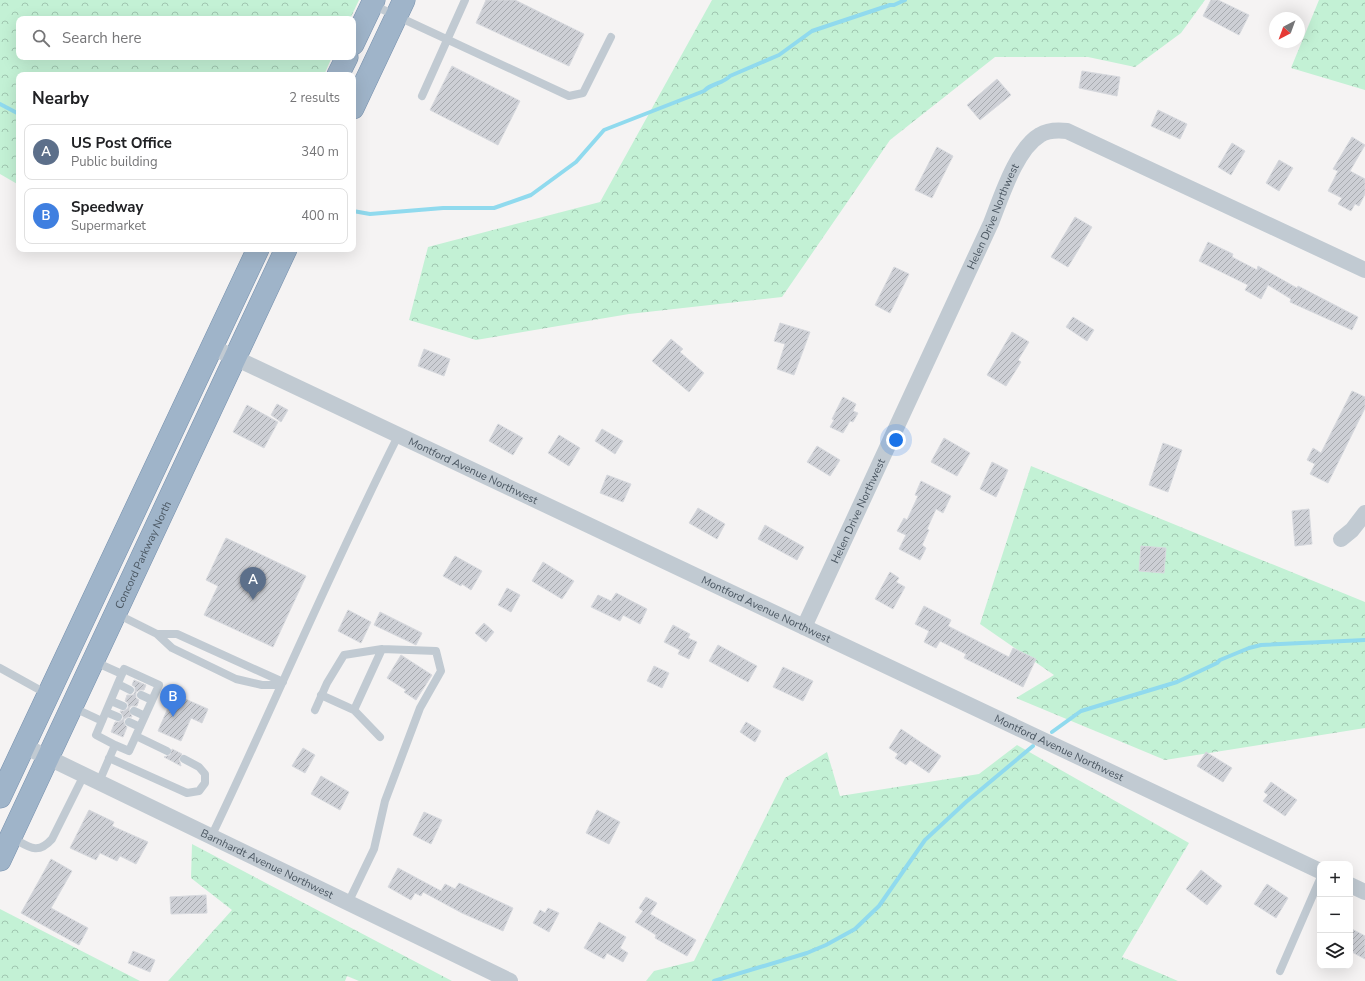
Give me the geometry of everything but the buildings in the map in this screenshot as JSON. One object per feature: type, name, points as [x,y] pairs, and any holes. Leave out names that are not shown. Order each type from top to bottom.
[{"type":"highway","points":[[356,38],[373,2]]},
{"type":"highway","points":[[356,102],[400,8]]},
{"type":"highway","points":[[340,72],[346,60]]},
{"type":"highway","points":[[0,797],[257,252]]},
{"type":"highway","name":"Concord Parkway North","points":[[0,860],[236,360],[285,252]]},
{"type":"street","name":"Helen Drive Northwest","points":[[804,627],[982,244],[1012,172],[1028,145],[1039,135],[1057,130],[1067,131],[1365,270]]},
{"type":"street","name":"Montford Avenue Northwest","points":[[212,347],[236,360],[1317,870]]},
{"type":"street","points":[[1341,539],[1352,530],[1365,513]]},
{"type":"street","name":"Barnhardt Avenue Northwest","points":[[24,746],[212,835],[510,981]]},
{"type":"street","points":[[1353,886],[1365,892]]},
{"type":"lane","points":[[422,96],[465,0]]},
{"type":"lane","points":[[373,2],[400,8],[448,39],[568,96],[583,93],[611,37]]},
{"type":"lane","points":[[212,835],[398,436]]},
{"type":"lane","points":[[116,614],[157,634],[172,648],[236,679],[262,685],[284,682]]},
{"type":"lane","points":[[157,634],[177,634],[284,682]]},
{"type":"lane","points":[[354,710],[382,649]]},
{"type":"lane","points":[[315,710],[321,695],[344,655],[382,649],[436,651],[442,671],[420,708],[385,801],[374,849],[348,901]]},
{"type":"lane","points":[[93,661],[122,674]]},
{"type":"lane","points":[[0,668],[48,694]]},
{"type":"lane","points":[[124,669],[159,685],[129,751],[96,735],[118,684],[124,669]]},
{"type":"lane","points":[[118,684],[130,690]]},
{"type":"lane","points":[[141,695],[152,700]]},
{"type":"lane","points":[[321,695],[354,710],[380,737]]},
{"type":"lane","points":[[111,701],[122,706]]},
{"type":"lane","points":[[72,707],[102,721]]},
{"type":"lane","points":[[134,711],[145,716]]},
{"type":"lane","points":[[106,712],[118,717]]},
{"type":"lane","points":[[129,722],[140,727]]},
{"type":"lane","points":[[136,736],[167,751]]},
{"type":"lane","points":[[99,782],[115,745]]},
{"type":"lane","points":[[109,758],[187,793],[199,791],[205,783],[205,774],[199,767],[184,759]]},
{"type":"lane","points":[[11,837],[35,849],[44,848],[52,839],[84,775]]},
{"type":"lane","points":[[1280,971],[1317,886]]},
{"type":"green space","points":[[0,0],[359,0],[351,16],[16,16],[16,60],[331,60],[325,72],[16,72],[16,183],[0,174]]},
{"type":"green space","points":[[712,0],[1205,0],[1181,33],[1135,67],[1088,57],[995,57],[890,140],[782,297],[629,314],[476,340],[409,320],[428,247],[600,202]]},
{"type":"green space","points":[[1319,0],[1365,0],[1365,90],[1291,68],[1299,48],[1305,48],[1305,34]]},
{"type":"green space","points":[[1031,466],[1365,602],[1365,728],[1165,760],[1016,698],[1054,675],[980,624]]},
{"type":"green space","points":[[1017,745],[1189,843],[1122,957],[1178,981],[646,981],[654,971],[694,961],[785,778],[827,752],[840,796],[979,774]]},
{"type":"green space","points":[[192,844],[452,981],[359,981],[347,976],[345,981],[168,981],[232,910],[191,878]]},
{"type":"green space","points":[[0,909],[140,981],[0,981]]},
{"type":"waterway","points":[[356,212],[370,214],[443,208],[494,208],[531,195],[576,162],[604,130],[704,91],[710,86],[724,81],[730,76],[779,55],[812,31],[890,5],[894,5],[905,0]]},
{"type":"waterway","points":[[0,104],[16,112]]},
{"type":"waterway","points":[[1052,732],[1081,711],[1177,682],[1217,663],[1220,660],[1249,648],[1261,645],[1365,640]]},
{"type":"waterway","points":[[714,981],[807,953],[826,945],[855,929],[879,906],[925,840],[966,802],[1033,746]]},
{"type":"place","name":"US Post Office","points":[[253,600]]},
{"type":"place","name":"Speedway","points":[[173,717]]}]
